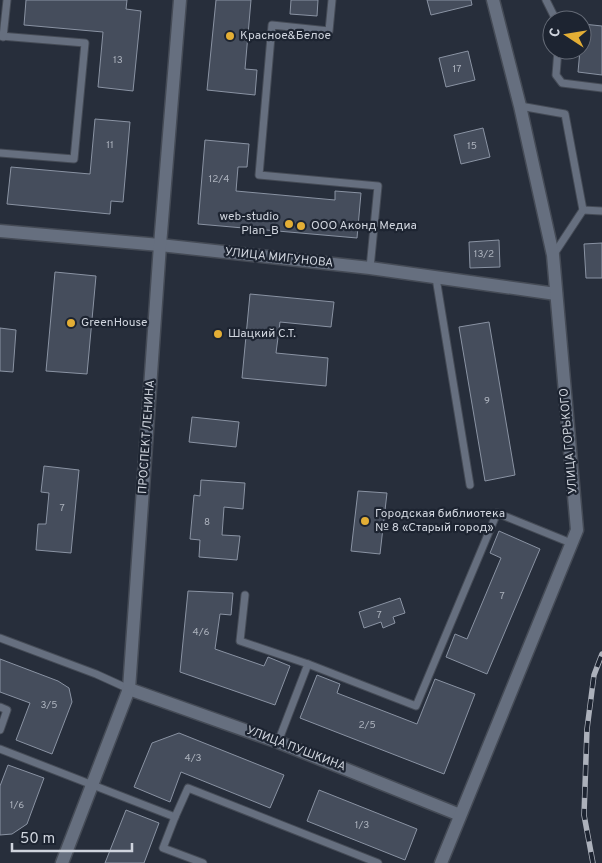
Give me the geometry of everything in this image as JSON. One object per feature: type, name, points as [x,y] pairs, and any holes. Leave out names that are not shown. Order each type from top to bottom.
[{"type":"street","name":"ПРОСПЕКТ ЛЕНИНА","points":[[62,863],[129,689],[160,245],[180,0]]},
{"type":"street","name":"УЛИЦА ГОРЬКОГО","points":[[441,863],[577,530],[553,255],[520,106],[493,0]]},
{"type":"street","name":"УЛИЦА МИГУНОВА","points":[[0,231],[160,245],[370,268],[556,294]]},
{"type":"street","name":"УЛИЦА ПУШКИНА","points":[[129,689],[278,742],[460,815]]},
{"type":"lane","points":[[0,153],[74,159],[85,43],[2,36],[7,0]]},
{"type":"lane","points":[[332,0],[329,31],[272,24],[259,175],[378,186],[370,268]]},
{"type":"lane","points":[[557,60],[556,75],[562,83],[602,88]]},
{"type":"lane","points":[[520,106],[565,114],[584,210],[553,255]]},
{"type":"lane","points":[[584,210],[602,211]]},
{"type":"lane","points":[[436,278],[470,485]]},
{"type":"lane","points":[[244,595],[240,640],[416,706],[497,513],[571,543]]},
{"type":"lane","points":[[0,638],[96,674],[129,689]]},
{"type":"lane","points":[[278,742],[308,664]]},
{"type":"lane","points":[[0,707],[7,710],[0,730]]},
{"type":"lane","points":[[0,749],[175,817]]},
{"type":"lane","points":[[204,863],[164,848],[188,788],[378,863]]},
{"type":"building","points":[[26,0],[127,0],[126,9],[141,11],[133,91],[98,87],[103,32],[24,25]]},
{"type":"building","points":[[216,0],[251,0],[245,69],[257,70],[255,95],[207,90]]},
{"type":"building","points":[[291,0],[318,0],[317,16],[290,14]]},
{"type":"building","points":[[427,0],[471,0],[472,5],[431,15]]},
{"type":"building","points":[[592,25],[602,26],[602,75],[578,72],[579,60],[592,60]]},
{"type":"building","points":[[468,51],[475,80],[446,87],[439,58]]},
{"type":"building","points":[[95,119],[130,122],[123,202],[111,201],[110,214],[7,204],[11,167],[90,174]]},
{"type":"building","points":[[483,128],[490,157],[461,164],[454,135]]},
{"type":"building","points":[[205,140],[249,144],[247,167],[238,167],[236,191],[335,200],[335,191],[361,193],[357,238],[198,224]]},
{"type":"building","points":[[499,240],[500,267],[470,268],[469,242]]},
{"type":"building","points":[[602,243],[602,278],[586,278],[584,244]]},
{"type":"building","name":"GreenHouse","points":[[55,272],[96,276],[87,374],[46,371]]},
{"type":"building","points":[[250,294],[334,302],[331,327],[280,322],[276,353],[328,358],[326,386],[242,378]]},
{"type":"building","points":[[489,322],[515,475],[485,481],[459,327]]},
{"type":"building","points":[[0,328],[16,330],[13,372],[0,371]]},
{"type":"building","points":[[192,417],[239,422],[236,447],[189,442]]},
{"type":"building","points":[[44,466],[79,470],[71,553],[36,550],[38,524],[46,524],[49,493],[41,492]]},
{"type":"building","points":[[201,480],[245,483],[243,509],[224,507],[222,535],[240,536],[237,560],[199,557],[200,540],[190,539],[194,495],[200,496]]},
{"type":"building","points":[[358,491],[387,493],[380,554],[351,551]]},
{"type":"building","points":[[499,531],[540,549],[487,674],[446,657],[455,634],[467,639],[501,558],[490,553]]},
{"type":"building","points":[[188,591],[233,593],[231,615],[220,614],[215,649],[264,666],[268,657],[290,666],[275,705],[180,672]]},
{"type":"building","points":[[400,598],[405,613],[393,617],[395,623],[383,628],[381,622],[364,628],[359,612]]},
{"type":"building","points":[[0,659],[58,681],[69,688],[72,702],[52,754],[16,740],[30,703],[0,692]]},
{"type":"building","points":[[317,675],[340,684],[337,693],[417,724],[435,679],[475,694],[444,774],[300,718]]},
{"type":"building","points":[[179,733],[284,775],[270,808],[181,772],[170,802],[134,787],[152,743]]},
{"type":"building","points":[[8,765],[44,778],[27,824],[12,834],[0,835],[0,786]]},
{"type":"building","points":[[319,790],[417,829],[405,860],[307,821]]},
{"type":"building","points":[[126,810],[159,823],[144,863],[105,863]]},
{"type":"railway","points":[[593,863],[584,815],[587,729],[594,675],[602,654]]},
{"type":"place","name":"Красное&Белое","points":[[230,36]]},
{"type":"place","name":"web-studio Plan_B","points":[[289,224]]},
{"type":"place","name":"ООО Аконд Медиа","points":[[301,226]]},
{"type":"place","name":"GreenHouse","points":[[71,323]]},
{"type":"place","name":"Шацкий С.Т.","points":[[218,334]]},
{"type":"place","name":"Городская библиотека № 8 «Старый город»","points":[[365,521]]}]
